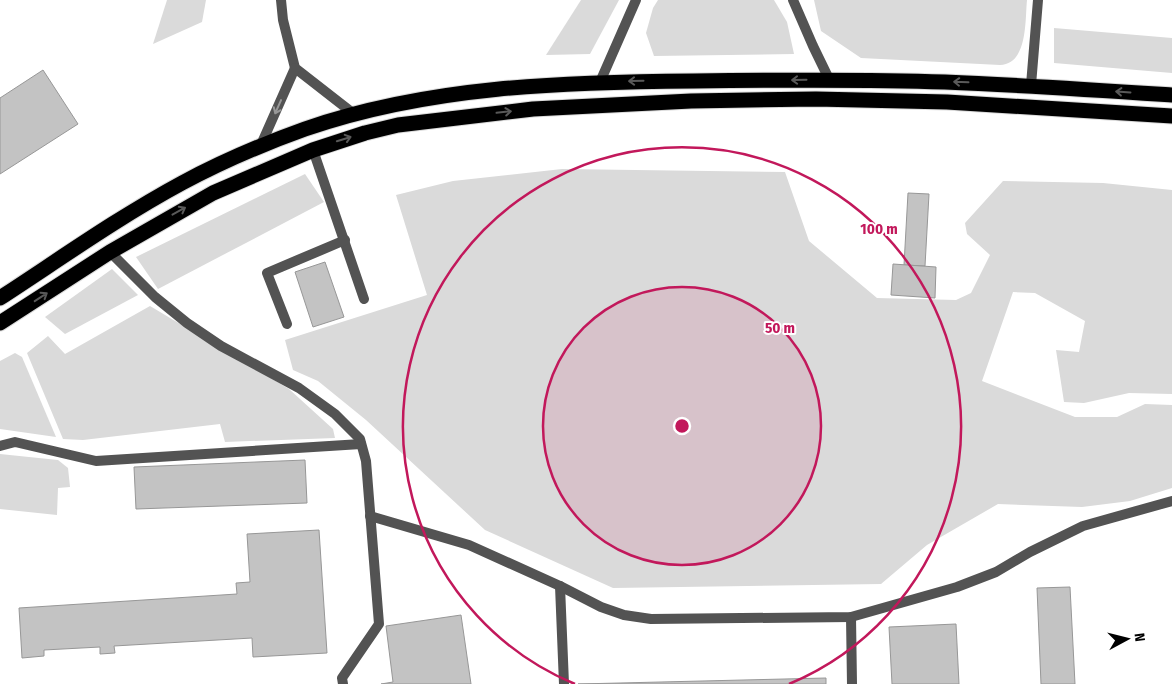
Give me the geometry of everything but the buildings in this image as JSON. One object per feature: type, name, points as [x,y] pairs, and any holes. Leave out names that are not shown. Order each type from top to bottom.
[{"type":"highway","points":[[0,298],[136,210],[221,163],[306,129],[354,114],[450,95],[523,87],[600,82],[830,79],[1032,85],[1172,94]]},
{"type":"highway","points":[[0,323],[110,252],[212,193],[285,160],[356,135],[398,126],[533,109],[691,101],[816,99],[947,102],[1172,116]]},
{"type":"street","points":[[281,0],[283,20],[296,68],[354,114]]},
{"type":"street","points":[[600,82],[636,0]]},
{"type":"street","points":[[793,0],[830,79]]},
{"type":"street","points":[[1032,85],[1038,0]]},
{"type":"street","points":[[260,147],[296,68]]},
{"type":"street","points":[[313,150],[364,300]]},
{"type":"street","points":[[287,324],[268,273],[344,240]]},
{"type":"street","points":[[110,252],[155,297],[187,323],[221,346],[299,388],[335,414],[360,440],[366,461],[379,624],[342,678],[343,684]]},
{"type":"street","points":[[0,446],[15,442],[96,461],[361,444]]},
{"type":"street","points":[[370,516],[469,545],[560,586],[601,607],[624,615],[651,619],[851,617],[957,587],[996,572],[1030,552],[1083,526],[1172,501]]},
{"type":"street","points":[[560,586],[564,684]]},
{"type":"street","points":[[851,617],[852,684]]},
{"type":"shaded area","points":[[167,0],[206,0],[202,22],[153,44]]},
{"type":"shaded area","points":[[581,0],[619,0],[590,54],[546,55]]},
{"type":"shaded area","points":[[658,0],[774,0],[787,22],[794,54],[654,56],[646,33],[653,8]]},
{"type":"shaded area","points":[[814,0],[1027,0],[1025,29],[1020,49],[1016,57],[1009,63],[1000,65],[861,58],[821,31]]},
{"type":"shaded area","points":[[1054,28],[1172,38],[1172,73],[1054,63]]},
{"type":"shaded area","points":[[562,169],[785,172],[809,241],[877,298],[956,300],[971,293],[990,255],[967,234],[965,223],[1003,181],[1103,183],[1172,190],[1172,394],[1129,393],[1084,403],[1064,402],[1056,350],[1079,352],[1085,321],[1035,293],[1013,292],[982,381],[1075,417],[1117,417],[1145,404],[1172,405],[1172,488],[1130,501],[1082,507],[998,504],[927,545],[881,584],[613,588],[485,530],[366,420],[318,381],[293,370],[285,340],[427,295],[396,195],[453,181]]},
{"type":"shaded area","points":[[305,174],[324,202],[158,289],[136,257]]},
{"type":"shaded area","points":[[112,269],[138,295],[65,334],[45,317]]},
{"type":"shaded area","points":[[150,306],[289,389],[333,429],[335,438],[225,442],[220,424],[83,440],[63,439],[27,353],[48,336],[65,354]]},
{"type":"shaded area","points":[[15,353],[22,357],[56,437],[0,429],[0,361]]},
{"type":"shaded area","points":[[0,454],[58,460],[68,468],[70,487],[58,488],[57,515],[0,509]]}]
